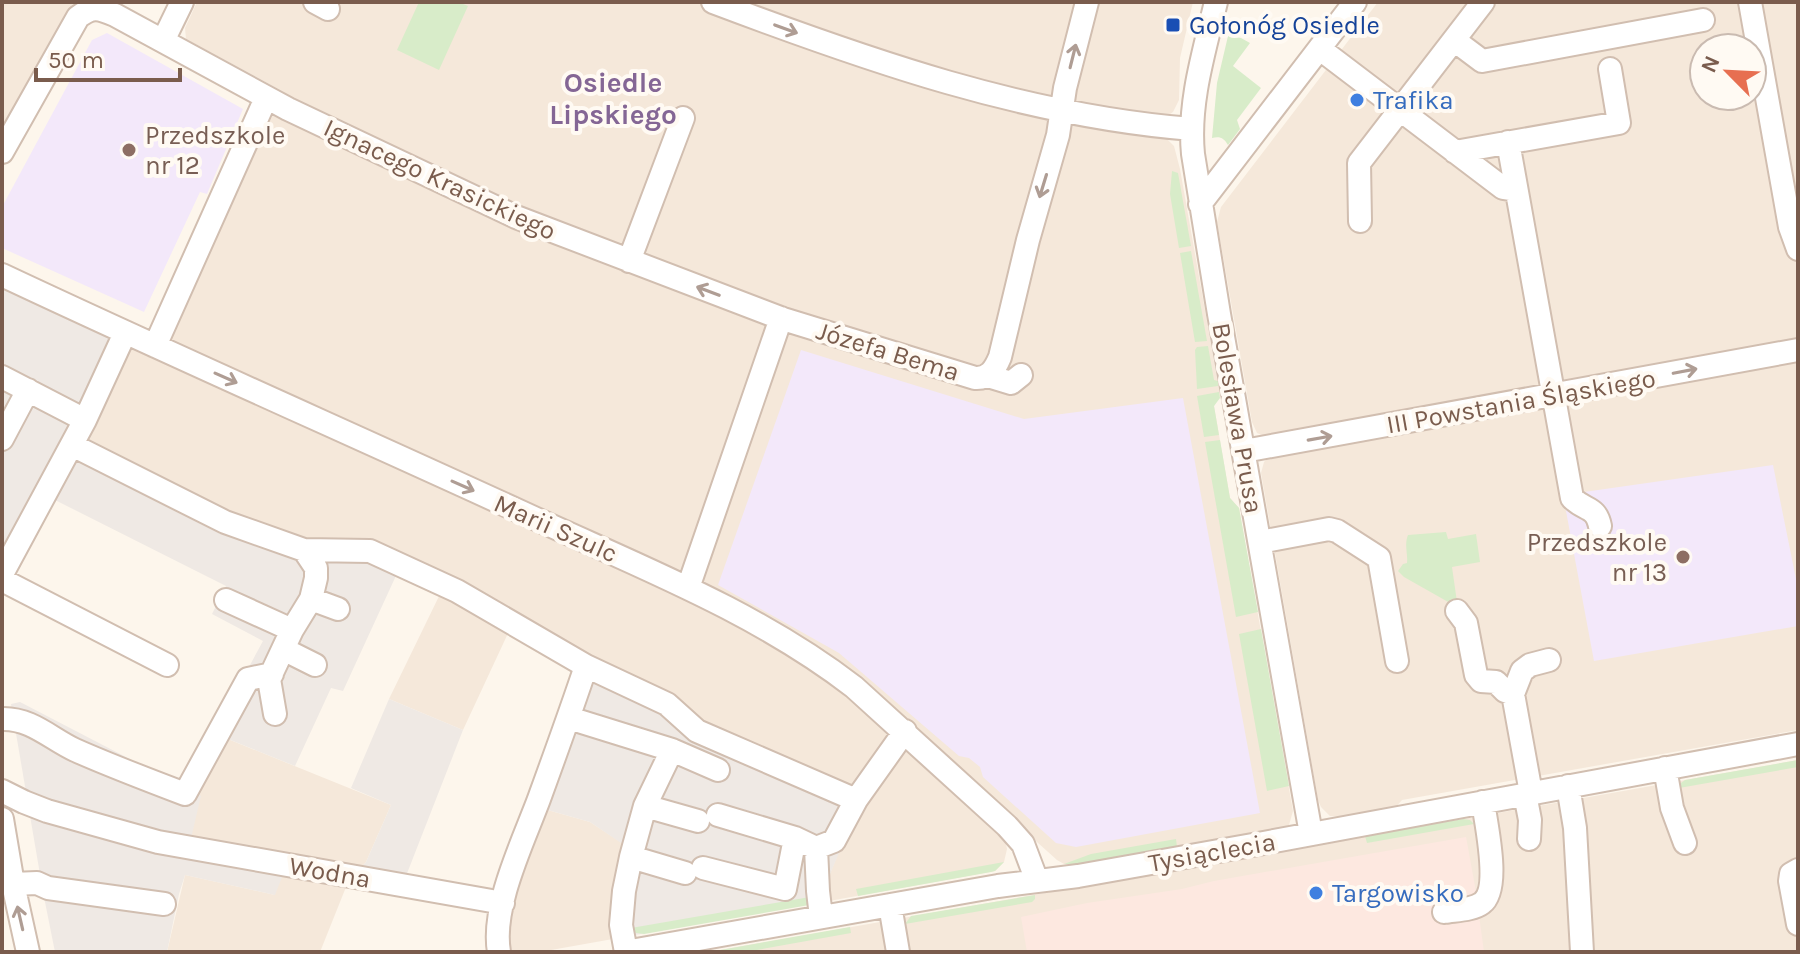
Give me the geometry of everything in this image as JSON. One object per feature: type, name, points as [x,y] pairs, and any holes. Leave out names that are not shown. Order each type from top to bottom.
[{"type":"street","points":[[163,41],[182,2]]},
{"type":"street","points":[[713,2],[936,79],[1136,125],[1192,129]]},
{"type":"street","name":"Józefa Bema","points":[[688,588],[781,318],[975,378],[988,376],[995,368],[1058,135],[1087,2]]},
{"type":"street","name":"Bolesława Prusa","points":[[1216,2],[1199,76],[1192,129],[1200,204],[1311,834]]},
{"type":"street","points":[[1200,204],[1355,2]]},
{"type":"street","points":[[1360,221],[1359,163],[1483,2]]},
{"type":"street","points":[[1750,2],[1790,227],[1798,249]]},
{"type":"street","name":"Ignacego Krasickiego","points":[[2,152],[78,17],[80,8],[100,9],[266,98],[516,217],[781,318]]},
{"type":"street","points":[[1454,40],[1482,61],[1703,20]]},
{"type":"street","points":[[1320,49],[1503,188],[1516,190]]},
{"type":"street","points":[[1455,152],[1619,123],[1610,69]]},
{"type":"street","points":[[155,346],[266,98]]},
{"type":"street","points":[[629,261],[683,118]]},
{"type":"street","points":[[1508,142],[1572,498],[1580,506],[1594,511],[1600,526]]},
{"type":"street","name":"Marii Szulc","points":[[2,275],[688,588],[806,652],[854,687],[905,731],[1014,833],[1027,852],[1037,881]]},
{"type":"street","points":[[125,333],[85,420],[2,577],[167,665]]},
{"type":"street","name":"III Powstania Śląskiego","points":[[1244,451],[1798,350]]},
{"type":"street","points":[[988,376],[1011,383],[1021,375]]},
{"type":"street","points":[[2,377],[85,420]]},
{"type":"street","points":[[2,439],[28,390]]},
{"type":"street","points":[[72,445],[225,522],[304,550],[370,551],[457,591],[586,666],[667,704],[697,731],[856,800]]},
{"type":"street","points":[[1260,542],[1329,529],[1379,558],[1397,661]]},
{"type":"street","points":[[275,714],[269,679],[311,599],[316,578],[316,568],[304,550]]},
{"type":"street","points":[[311,599],[338,609]]},
{"type":"street","points":[[226,600],[287,640],[315,665]]},
{"type":"street","points":[[1457,611],[1466,623],[1476,675],[1481,681],[1509,684],[1530,665],[1549,660]]},
{"type":"street","points":[[499,952],[505,891],[586,666]]},
{"type":"street","points":[[2,719],[36,727],[70,748],[185,794],[248,679],[272,674]]},
{"type":"street","points":[[1509,684],[1528,794],[1529,839]]},
{"type":"street","points":[[569,718],[672,750],[718,770]]},
{"type":"street","points":[[645,806],[708,818],[806,843],[834,841],[856,800],[905,731]]},
{"type":"street","name":"Tysiąclecia","points":[[625,952],[890,905],[1078,876],[1798,744]]},
{"type":"street","points":[[625,952],[621,925],[631,857],[645,806],[672,750]]},
{"type":"street","points":[[1665,768],[1672,808],[1685,843]]},
{"type":"street","points":[[1568,786],[1575,828],[1582,952]]},
{"type":"street","name":"Wodna","points":[[2,791],[47,811],[158,842],[503,903]]},
{"type":"street","points":[[1444,912],[1481,904],[1490,895],[1492,880],[1483,802]]},
{"type":"street","points":[[2,819],[28,952]]},
{"type":"street","points":[[631,857],[785,889],[806,843]]},
{"type":"street","points":[[806,843],[821,917]]},
{"type":"street","points":[[1798,870],[1791,874],[1790,881],[1798,924]]},
{"type":"street","points":[[13,884],[37,883],[48,888],[164,904]]},
{"type":"street","points":[[890,905],[898,952]]},
{"type":"shaded area","points":[[2,2],[80,2],[2,132]]},
{"type":"shaded area","points":[[197,2],[1193,2],[1180,58],[1179,100],[1173,112],[1164,118],[1165,137],[1174,146],[1180,169],[1220,395],[1214,406],[1230,498],[1239,508],[1293,811],[1289,825],[1073,865],[1057,860],[1009,817],[1004,862],[995,871],[818,903],[860,800],[510,629],[463,730],[389,699],[443,588],[378,556],[317,559],[81,442],[127,344],[155,357],[284,92],[186,39],[185,28]]},
{"type":"shaded area","points":[[1378,2],[1798,2],[1798,730],[1402,800],[1395,808],[1344,817],[1330,816],[1318,800],[1261,473],[1268,458],[1267,437],[1257,433],[1252,422],[1217,222],[1221,207]]},
{"type":"shaded area","name":"Przedszkole nr 12","points":[[107,33],[243,109],[207,194],[200,192],[144,312],[2,248],[2,207],[92,40]]},
{"type":"shaded area","points":[[2,287],[127,344],[82,441],[317,559],[378,556],[400,567],[343,691],[331,688],[295,766],[213,733],[263,641],[212,614],[226,586],[55,500],[19,569],[2,564]]},
{"type":"shaded area","points":[[801,350],[1024,419],[1183,398],[1260,813],[1076,847],[1056,843],[983,777],[980,767],[969,758],[959,756],[839,653],[718,585]]},
{"type":"shaded area","name":"Przedszkole nr 13","points":[[1773,465],[1798,589],[1798,626],[1594,661],[1563,495]]},
{"type":"shaded area","points":[[588,672],[861,800],[818,903],[624,937],[624,845],[590,822],[544,809]]},
{"type":"shaded area","points":[[389,699],[463,730],[406,876],[360,869],[391,805],[351,788]]},
{"type":"shaded area","points":[[20,702],[201,796],[188,851],[284,872],[275,895],[185,875],[167,952],[55,952],[11,704]]},
{"type":"shaded area","points":[[213,733],[391,805],[366,862],[346,887],[320,952],[167,952],[185,875],[275,895],[188,851],[184,789]]},
{"type":"shaded area","points":[[1798,760],[1798,952],[709,952],[1278,852]]},
{"type":"shaded area","points":[[544,809],[590,822],[625,845],[624,937],[540,952],[510,952],[507,941],[517,890]]},
{"type":"shaded area","name":"Targowisko","points":[[1466,837],[1484,952],[1027,952],[1021,917]]},
{"type":"green space","points":[[419,2],[458,2],[468,6],[439,70],[397,50]]},
{"type":"green space","points":[[1228,36],[1250,43],[1233,66],[1261,88],[1237,120],[1240,129],[1228,145],[1222,138],[1212,138],[1217,83]]},
{"type":"green space","points":[[1172,171],[1178,173],[1191,246],[1179,248],[1170,194]]},
{"type":"green space","points":[[1191,251],[1207,341],[1195,342],[1180,253]]},
{"type":"green space","points":[[1208,346],[1214,380],[1218,381],[1218,386],[1197,389],[1195,350]]},
{"type":"green space","points":[[1219,392],[1220,398],[1214,406],[1219,435],[1204,437],[1197,396]]},
{"type":"green space","points":[[1220,440],[1230,498],[1239,508],[1258,612],[1236,617],[1205,442]]},
{"type":"green space","points":[[1446,532],[1448,539],[1476,534],[1480,562],[1452,567],[1457,602],[1450,603],[1398,571],[1407,563],[1408,535]]},
{"type":"green space","points":[[1261,629],[1289,786],[1267,791],[1239,634]]},
{"type":"green space","points":[[1798,760],[1798,767],[1679,788],[1685,780]]},
{"type":"green space","points":[[1463,819],[1474,824],[1367,843],[1365,836]]},
{"type":"green space","points":[[1176,839],[1177,847],[1064,864],[1091,854]]},
{"type":"green space","points":[[1004,862],[991,872],[858,896],[856,889]]},
{"type":"green space","points":[[1035,895],[1032,902],[905,924],[911,916]]},
{"type":"green space","points":[[810,897],[809,905],[644,934],[636,933],[631,928]]},
{"type":"green space","points":[[850,927],[851,933],[746,952],[709,952]]},
{"type":"place","name":"Gołonóg Osiedle","points":[[1173,25]]},
{"type":"place","name":"Trafika","points":[[1357,100]]},
{"type":"place","name":"Przedszkole nr 12","points":[[129,150]]},
{"type":"place","name":"Przedszkole nr 13","points":[[1683,557]]},
{"type":"place","name":"Targowisko","points":[[1316,893]]},
{"type":"district","name":"Osiedle Lipskiego","points":[[613,98]]}]
